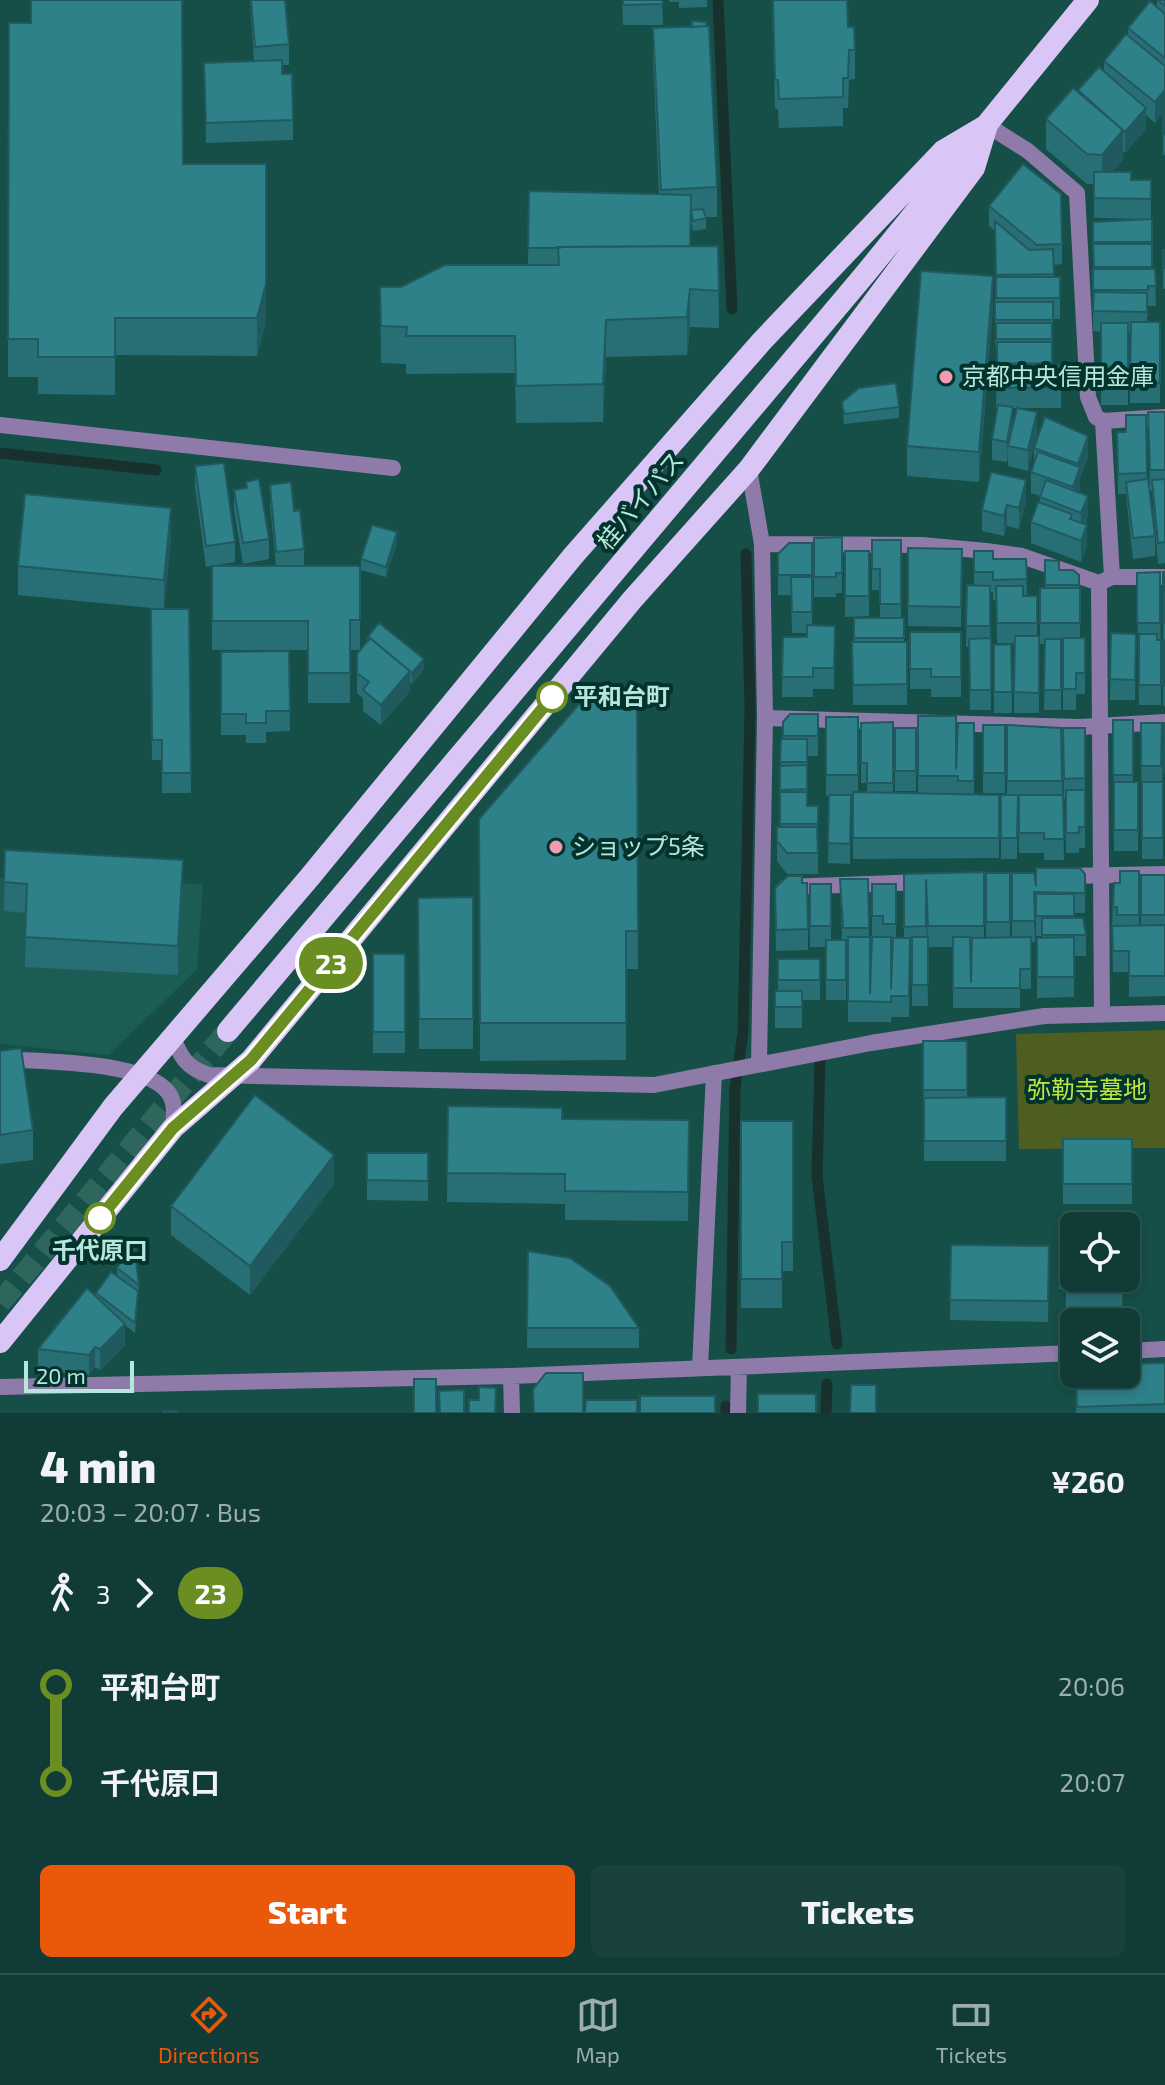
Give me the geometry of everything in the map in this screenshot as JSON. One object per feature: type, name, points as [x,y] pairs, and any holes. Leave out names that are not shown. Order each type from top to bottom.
[{"type":"highway","name":"桂バイパス","points":[[228,1031],[987,125],[1088,0]]},
{"type":"highway","points":[[0,1342],[173,1128],[251,1060],[632,600],[749,469],[974,168],[987,125]]},
{"type":"highway","points":[[0,1260],[113,1107],[309,878],[573,556],[762,341],[943,151],[987,125]]},
{"type":"street","points":[[987,125],[1028,151],[1077,193],[1088,397],[1096,417],[1103,421],[1165,417]]},
{"type":"street","points":[[1102,1014],[1100,725],[1106,580],[1103,421]]},
{"type":"street","points":[[0,425],[393,468]]},
{"type":"street","points":[[749,469],[762,544],[765,718],[765,888],[759,1064]]},
{"type":"street","points":[[762,544],[922,545],[1022,556],[1106,580],[1165,577]]},
{"type":"street","points":[[765,718],[1100,725],[1165,722]]},
{"type":"street","points":[[1047,877],[1165,874]]},
{"type":"street","points":[[765,888],[938,882]]},
{"type":"street","points":[[172,1035],[180,1058],[196,1071],[230,1076],[654,1085],[1044,1016],[1165,1013]]},
{"type":"street","points":[[0,1059],[141,1075],[168,1093],[175,1110],[173,1128]]},
{"type":"street","points":[[700,1368],[714,1073]]},
{"type":"street","points":[[1140,1350],[1165,1349]]},
{"type":"street","points":[[0,1387],[511,1376],[1060,1354]]},
{"type":"street","points":[[738,1413],[739,1367]]},
{"type":"street","points":[[511,1376],[512,1413]]},
{"type":"shaded area","points":[[0,878],[203,884],[197,969],[109,1055],[0,1044]]},
{"type":"green space","name":"弥勒寺墓地","points":[[1165,1030],[1165,1148],[1019,1149],[1016,1034]]},
{"type":"building","points":[[31,0],[182,0],[183,164],[266,164],[266,284],[257,318],[115,318],[115,357],[38,357],[38,339],[8,339],[9,23],[31,23]]},
{"type":"building","points":[[251,0],[285,0],[289,44],[255,47]]},
{"type":"building","points":[[623,0],[662,0],[663,4],[623,5]]},
{"type":"building","points":[[773,0],[847,0],[848,27],[854,27],[855,50],[849,50],[848,78],[843,78],[843,97],[779,99],[778,80],[775,80]]},
{"type":"building","points":[[1150,1],[1165,14],[1165,58],[1128,28]]},
{"type":"building","points":[[692,21],[706,22],[706,26],[692,27]]},
{"type":"building","points":[[709,26],[717,187],[661,190],[653,28]]},
{"type":"building","points":[[1126,34],[1165,66],[1165,90],[1155,102],[1104,61]]},
{"type":"building","points":[[282,60],[282,74],[292,74],[293,120],[206,123],[204,63]]},
{"type":"building","points":[[1099,67],[1146,108],[1125,132],[1078,90]]},
{"type":"building","points":[[1073,88],[1123,130],[1102,155],[1087,154],[1046,119]]},
{"type":"building","points":[[1163,108],[1165,134],[1163,135]]},
{"type":"building","points":[[1023,164],[1061,194],[1062,244],[1037,245],[989,206]]},
{"type":"building","points":[[1094,172],[1131,172],[1131,180],[1151,180],[1151,199],[1094,198]]},
{"type":"building","points":[[529,191],[691,195],[690,246],[528,248]]},
{"type":"building","points":[[703,209],[706,218],[693,221],[691,210]]},
{"type":"building","points":[[1152,219],[1152,242],[1093,242],[1093,222]]},
{"type":"building","points":[[995,221],[1029,250],[1053,249],[1054,274],[996,275]]},
{"type":"building","points":[[1093,244],[1152,244],[1152,267],[1094,267]]},
{"type":"building","points":[[718,246],[719,291],[690,289],[687,317],[606,320],[603,384],[516,386],[515,336],[406,336],[407,327],[381,326],[380,287],[401,287],[445,265],[559,265],[558,247]]},
{"type":"building","points":[[1093,269],[1155,269],[1156,286],[1148,286],[1148,290],[1093,290]]},
{"type":"building","points":[[921,271],[993,276],[979,452],[907,446]]},
{"type":"building","points":[[996,277],[1060,277],[1060,298],[996,298]]},
{"type":"building","points":[[1094,292],[1147,293],[1147,312],[1093,311]]},
{"type":"building","points":[[995,302],[1053,302],[1053,320],[995,320]]},
{"type":"building","points":[[1131,322],[1160,322],[1160,383],[1130,383]]},
{"type":"building","points":[[996,323],[1052,323],[1052,339],[996,339]]},
{"type":"building","points":[[1101,323],[1128,323],[1128,385],[1101,385]]},
{"type":"building","points":[[997,342],[1052,342],[1052,363],[997,364]]},
{"type":"building","points":[[1061,365],[1061,387],[996,388],[996,366]]},
{"type":"building","points":[[896,383],[899,407],[844,414],[842,402],[859,388]]},
{"type":"building","points":[[998,405],[1013,407],[1007,442],[992,439]]},
{"type":"building","points":[[1017,408],[1037,412],[1028,450],[1008,446]]},
{"type":"building","points":[[1148,412],[1165,412],[1165,470],[1150,470]]},
{"type":"building","points":[[1126,415],[1146,415],[1147,473],[1118,474],[1117,432],[1126,432]]},
{"type":"building","points":[[1045,417],[1088,436],[1078,464],[1034,448]]},
{"type":"building","points":[[1038,452],[1080,467],[1073,487],[1031,472]]},
{"type":"building","points":[[224,463],[235,542],[206,546],[195,466]]},
{"type":"building","points":[[991,472],[1026,480],[1019,508],[1007,505],[1004,516],[982,510]]},
{"type":"building","points":[[259,479],[269,539],[243,543],[234,490],[247,488],[246,482]]},
{"type":"building","points":[[1148,479],[1155,536],[1133,538],[1126,482]]},
{"type":"building","points":[[1165,479],[1165,542],[1158,543],[1152,480]]},
{"type":"building","points":[[1046,480],[1088,496],[1081,513],[1040,497]]},
{"type":"building","points":[[291,482],[294,511],[300,510],[304,549],[276,552],[270,485]]},
{"type":"building","points":[[25,494],[171,508],[164,580],[18,566]]},
{"type":"building","points":[[1038,502],[1072,514],[1070,519],[1087,525],[1081,541],[1031,522]]},
{"type":"building","points":[[372,525],[397,532],[386,567],[361,559]]},
{"type":"building","points":[[842,537],[842,573],[836,573],[836,577],[814,577],[814,538]]},
{"type":"building","points":[[872,540],[901,540],[901,604],[880,604],[880,569],[872,569]]},
{"type":"building","points":[[789,543],[812,543],[812,575],[778,575],[778,554]]},
{"type":"building","points":[[908,548],[962,549],[961,607],[908,606]]},
{"type":"building","points":[[845,551],[869,551],[869,596],[845,596]]},
{"type":"building","points":[[974,551],[993,551],[993,559],[1026,559],[1027,579],[993,580],[993,572],[974,572]]},
{"type":"building","points":[[1045,560],[1059,561],[1059,570],[1073,570],[1079,575],[1079,585],[1045,585]]},
{"type":"building","points":[[212,566],[360,566],[360,620],[350,620],[350,673],[308,673],[308,621],[212,621]]},
{"type":"building","points":[[1160,572],[1160,623],[1137,623],[1137,573]]},
{"type":"building","points":[[1165,572],[1165,623],[1163,623]]},
{"type":"building","points":[[791,577],[812,577],[812,612],[792,612]]},
{"type":"building","points":[[967,585],[990,586],[990,626],[966,626]]},
{"type":"building","points":[[996,586],[1023,586],[1023,596],[1037,596],[1037,623],[997,623]]},
{"type":"building","points":[[1040,588],[1080,588],[1080,623],[1040,623]]},
{"type":"building","points":[[151,609],[189,609],[191,773],[162,773],[162,740],[152,740]]},
{"type":"building","points":[[854,618],[904,618],[904,638],[854,638]]},
{"type":"building","points":[[379,623],[424,659],[412,673],[367,638]]},
{"type":"building","points":[[807,625],[835,626],[834,668],[813,668],[813,677],[782,677],[783,637],[807,637]]},
{"type":"building","points":[[910,632],[961,632],[961,677],[931,677],[931,669],[910,669]]},
{"type":"building","points":[[1111,633],[1136,634],[1135,680],[1110,679]]},
{"type":"building","points":[[1139,634],[1157,634],[1157,640],[1161,640],[1161,685],[1139,685]]},
{"type":"building","points":[[1015,636],[1039,636],[1039,693],[1014,692]]},
{"type":"building","points":[[370,638],[410,671],[381,705],[363,690],[369,682],[357,673],[357,654]]},
{"type":"building","points":[[991,638],[991,690],[970,690],[969,639]]},
{"type":"building","points":[[1063,638],[1085,638],[1085,673],[1076,673],[1076,689],[1063,689]]},
{"type":"building","points":[[1045,639],[1061,639],[1061,690],[1044,690]]},
{"type":"building","points":[[1165,640],[1165,686],[1163,686]]},
{"type":"building","points":[[852,642],[907,642],[907,684],[853,685]]},
{"type":"building","points":[[1011,644],[1012,692],[994,692],[994,645]]},
{"type":"building","points":[[289,651],[290,711],[266,711],[266,723],[246,723],[246,714],[221,714],[221,652]]},
{"type":"building","points":[[581,702],[637,702],[638,931],[626,931],[626,1023],[480,1023],[479,819]]},
{"type":"building","points":[[790,714],[818,714],[818,736],[783,736],[783,722]]},
{"type":"building","points":[[918,716],[956,716],[956,769],[958,723],[974,723],[974,781],[958,781],[958,776],[918,776]]},
{"type":"building","points":[[826,717],[858,717],[858,775],[826,775]]},
{"type":"building","points":[[1113,720],[1133,720],[1133,775],[1113,775]]},
{"type":"building","points":[[893,722],[893,783],[867,783],[867,763],[861,763],[861,723]]},
{"type":"building","points":[[1141,723],[1162,723],[1161,766],[1141,766]]},
{"type":"building","points":[[1165,723],[1165,773],[1164,773]]},
{"type":"building","points":[[983,725],[1005,725],[1005,773],[983,773]]},
{"type":"building","points":[[1007,725],[1061,728],[1062,781],[1007,781]]},
{"type":"building","points":[[895,728],[916,728],[916,771],[895,771]]},
{"type":"building","points":[[1063,728],[1085,728],[1085,778],[1064,779]]},
{"type":"building","points":[[781,739],[807,739],[807,762],[780,762]]},
{"type":"building","points":[[807,765],[807,789],[780,790],[780,766]]},
{"type":"building","points":[[1114,782],[1138,782],[1138,830],[1114,830]]},
{"type":"building","points":[[1142,782],[1163,782],[1163,838],[1142,838]]},
{"type":"building","points":[[1066,790],[1085,790],[1085,827],[1079,827],[1079,833],[1066,833]]},
{"type":"building","points":[[780,792],[807,792],[807,806],[818,806],[818,824],[780,824]]},
{"type":"building","points":[[853,792],[999,795],[999,838],[853,838]]},
{"type":"building","points":[[829,795],[851,795],[850,844],[828,843]]},
{"type":"building","points":[[1001,795],[1018,795],[1017,838],[1001,838]]},
{"type":"building","points":[[1019,795],[1063,795],[1064,839],[1044,839],[1044,833],[1019,833]]},
{"type":"building","points":[[777,827],[817,827],[818,853],[787,853],[777,841]]},
{"type":"building","points":[[5,850],[183,860],[178,946],[25,937],[27,884],[4,882]]},
{"type":"building","points":[[1036,868],[1080,868],[1085,874],[1085,893],[1034,892],[1035,921],[1012,921],[1012,873],[1034,873],[1036,886]]},
{"type":"building","points":[[1120,871],[1139,871],[1139,915],[1117,915],[1117,907],[1113,907],[1114,883],[1120,883]]},
{"type":"building","points":[[984,872],[984,926],[928,926],[926,879],[926,926],[904,927],[904,874]]},
{"type":"building","points":[[986,873],[1010,873],[1010,922],[986,922]]},
{"type":"building","points":[[1141,875],[1165,875],[1165,915],[1141,915]]},
{"type":"building","points":[[788,876],[802,876],[802,883],[807,883],[808,929],[776,930],[775,888]]},
{"type":"building","points":[[840,879],[868,879],[869,928],[843,928]]},
{"type":"building","points":[[810,884],[831,884],[831,926],[810,926]]},
{"type":"building","points":[[872,884],[896,884],[896,924],[883,924],[883,916],[872,916]]},
{"type":"building","points":[[1036,894],[1074,894],[1074,916],[1036,916]]},
{"type":"building","points":[[473,897],[473,1019],[419,1019],[418,898]]},
{"type":"building","points":[[1042,918],[1083,918],[1086,935],[1042,935]]},
{"type":"building","points":[[1165,925],[1165,976],[1129,976],[1129,951],[1113,951],[1112,926]]},
{"type":"building","points":[[848,937],[870,937],[870,994],[872,937],[891,937],[891,989],[893,938],[910,938],[909,996],[891,996],[891,1002],[848,1001]]},
{"type":"building","points":[[912,937],[928,937],[928,985],[912,985]]},
{"type":"building","points":[[953,937],[970,937],[971,983],[972,938],[1031,937],[1031,969],[1020,969],[1020,988],[953,988]]},
{"type":"building","points":[[1074,937],[1074,977],[1037,977],[1037,938]]},
{"type":"building","points":[[826,940],[846,940],[846,980],[826,980]]},
{"type":"building","points":[[373,954],[405,954],[405,1032],[373,1032]]},
{"type":"building","points":[[778,959],[820,959],[820,980],[778,980]]},
{"type":"building","points":[[775,991],[802,991],[802,1007],[775,1007]]},
{"type":"building","points":[[923,1041],[967,1041],[967,1090],[923,1090]]},
{"type":"building","points":[[21,1048],[33,1130],[0,1135],[0,1051]]},
{"type":"building","points":[[255,1095],[334,1155],[250,1266],[171,1206]]},
{"type":"building","points":[[1006,1097],[1006,1141],[924,1141],[924,1098]]},
{"type":"building","points":[[448,1106],[562,1108],[562,1119],[689,1120],[688,1192],[565,1191],[565,1174],[447,1173]]},
{"type":"building","points":[[741,1121],[793,1121],[793,1242],[782,1242],[782,1279],[741,1279]]},
{"type":"building","points":[[1063,1139],[1132,1139],[1132,1184],[1063,1184]]},
{"type":"building","points":[[367,1153],[428,1153],[428,1181],[367,1180]]},
{"type":"building","points":[[134,1243],[139,1285],[117,1268]]},
{"type":"building","points":[[951,1245],[1049,1246],[1048,1301],[950,1300]]},
{"type":"building","points":[[528,1251],[570,1258],[610,1286],[639,1328],[527,1328]]},
{"type":"building","points":[[111,1272],[138,1291],[135,1323],[96,1293]]},
{"type":"building","points":[[87,1288],[125,1324],[100,1349],[95,1347],[89,1355],[38,1349]]},
{"type":"building","points":[[1165,1363],[1165,1404],[1077,1407],[1076,1388],[1140,1388],[1140,1364]]},
{"type":"building","points":[[546,1373],[583,1373],[583,1413],[534,1413],[533,1389]]},
{"type":"building","points":[[414,1379],[436,1379],[436,1413],[414,1413]]},
{"type":"building","points":[[851,1385],[876,1385],[876,1413],[850,1413]]},
{"type":"building","points":[[479,1387],[496,1388],[495,1413],[469,1413],[469,1400],[479,1400]]},
{"type":"building","points":[[464,1390],[464,1413],[440,1413],[439,1391]]},
{"type":"building","points":[[758,1394],[816,1394],[816,1413],[758,1413]]},
{"type":"building","points":[[640,1396],[715,1396],[715,1413],[640,1413]]},
{"type":"building","points":[[586,1400],[637,1400],[637,1413],[585,1413]]},
{"type":"waterway","points":[[718,0],[732,309]]},
{"type":"waterway","points":[[0,453],[156,470]]},
{"type":"waterway","points":[[731,1349],[735,1088],[743,1032],[750,708],[746,554]]},
{"type":"waterway","points":[[820,1061],[817,1176],[837,1344]]},
{"type":"waterway","points":[[826,1413],[827,1384]]},
{"type":"waterway","points":[[726,1406],[726,1413]]},
{"type":"tunnel","points":[[0,1303],[228,1031]]},
{"type":"bus line","name":"23","points":[[100,1218],[173,1128],[251,1060],[552,697]]},
{"type":"place","name":"京都中央信用金庫","points":[[946,377]]},
{"type":"place","name":"平和台町","points":[[552,697]]},
{"type":"place","name":"ショップ5条","points":[[556,847]]},
{"type":"place","name":"千代原口","points":[[100,1218]]}]
